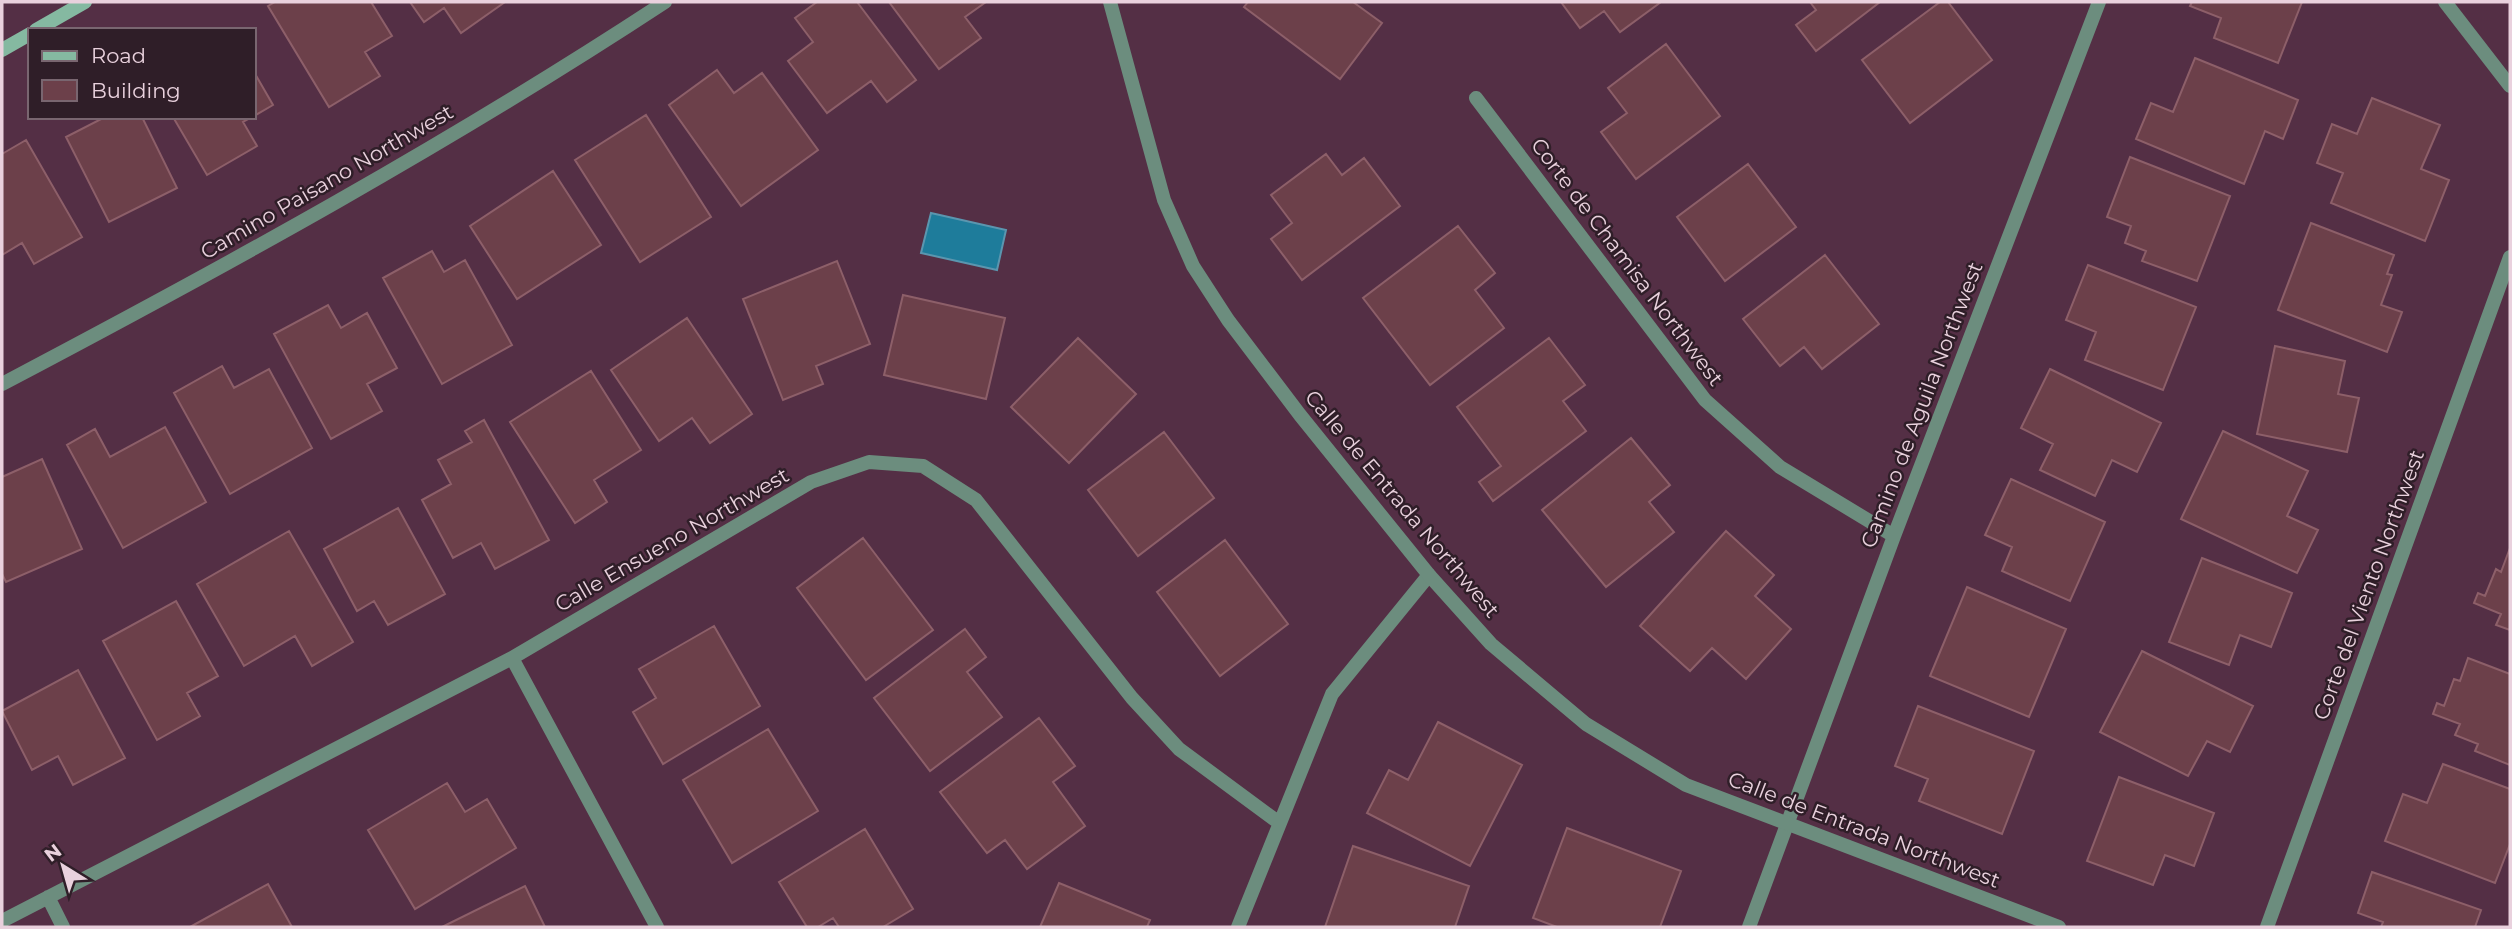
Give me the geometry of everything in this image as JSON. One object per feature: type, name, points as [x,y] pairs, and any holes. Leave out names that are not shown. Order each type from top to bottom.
[{"type":"main road","points":[[40,28],[85,2]]},
{"type":"main road","points":[[2,50],[28,35]]},
{"type":"street","name":"Camino Paisano Northwest","points":[[2,383],[211,273],[557,73],[665,2]]},
{"type":"street","name":"Calle de Entrada Northwest","points":[[1110,2],[1164,200],[1193,265],[1228,320],[1292,404],[1429,575],[1491,644],[1586,724],[1686,785],[2059,927]]},
{"type":"street","name":"Camino de Aguila Northwest","points":[[1749,927],[1894,536],[2098,2]]},
{"type":"street","points":[[2445,2],[2510,86]]},
{"type":"street","name":"Corte de Chamisa Northwest","points":[[1476,98],[1705,400],[1780,467],[1894,536]]},
{"type":"street","name":"Corte del Viento Northwest","points":[[2267,927],[2510,257]]},
{"type":"street","name":"Calle Ensueno Northwest","points":[[2,921],[512,658],[811,482],[869,462],[923,466],[976,500],[1132,698],[1179,749],[1278,822]]},
{"type":"street","points":[[1238,927],[1278,822],[1332,694],[1429,575]]},
{"type":"street","points":[[512,658],[657,927]]},
{"type":"street","points":[[48,897],[63,927]]},
{"type":"water","points":[[931,213],[1006,230],[997,270],[921,253]]},
{"type":"building","points":[[275,2],[371,2],[392,36],[365,52],[380,76],[329,107],[268,6]]},
{"type":"building","points":[[410,2],[505,2],[461,33],[444,8],[424,22]]},
{"type":"building","points":[[817,2],[857,2],[916,80],[887,102],[871,81],[827,113],[788,61],[813,42],[795,18]]},
{"type":"building","points":[[889,2],[986,2],[965,17],[981,38],[939,69]]},
{"type":"building","points":[[1248,2],[1353,2],[1382,23],[1340,79],[1244,7]]},
{"type":"building","points":[[1561,2],[1661,2],[1620,32],[1604,11],[1580,28]]},
{"type":"building","points":[[1810,2],[1880,2],[1816,51],[1796,25],[1816,10]]},
{"type":"building","points":[[1940,2],[1948,2],[1992,60],[1910,123],[1862,60]]},
{"type":"building","points":[[2192,2],[2302,2],[2278,63],[2214,38],[2221,18],[2190,6]]},
{"type":"building","points":[[1666,44],[1720,116],[1636,179],[1601,132],[1627,113],[1608,88]]},
{"type":"building","points":[[2195,58],[2298,100],[2283,139],[2265,131],[2244,184],[2136,139],[2151,103],[2173,112]]},
{"type":"building","points":[[717,70],[734,93],[762,73],[818,150],[741,206],[669,105]]},
{"type":"building","points":[[256,75],[273,105],[256,115]]},
{"type":"building","points":[[2372,98],[2440,125],[2421,169],[2449,180],[2425,241],[2331,203],[2343,173],[2317,163],[2332,124],[2357,134]]},
{"type":"building","points":[[646,115],[711,217],[640,262],[575,160]]},
{"type":"building","points":[[101,119],[143,119],[177,188],[109,222],[66,137]]},
{"type":"building","points":[[174,119],[248,119],[243,122],[257,146],[207,175]]},
{"type":"building","points":[[26,140],[82,237],[34,264],[22,243],[2,255],[2,154]]},
{"type":"building","points":[[1326,154],[1342,175],[1364,158],[1400,206],[1302,280],[1271,239],[1292,223],[1271,195]]},
{"type":"building","points":[[2130,157],[2230,196],[2197,281],[2142,261],[2146,251],[2125,243],[2131,226],[2107,217]]},
{"type":"building","points":[[1748,164],[1796,227],[1725,281],[1677,217]]},
{"type":"building","points":[[553,171],[601,245],[517,299],[470,226]]},
{"type":"building","points":[[2311,223],[2394,255],[2387,274],[2392,275],[2381,305],[2402,312],[2387,352],[2278,310]]},
{"type":"building","points":[[1458,226],[1495,273],[1475,290],[1504,328],[1430,385],[1363,298]]},
{"type":"building","points":[[432,251],[444,272],[465,260],[512,345],[442,384],[383,278]]},
{"type":"building","points":[[1825,255],[1879,324],[1822,369],[1804,347],[1780,366],[1743,319]]},
{"type":"building","points":[[837,261],[870,344],[816,366],[823,384],[783,400],[743,299]]},
{"type":"building","points":[[2088,265],[2196,307],[2163,390],[2085,360],[2096,332],[2066,320]]},
{"type":"building","points":[[903,295],[1005,318],[986,399],[884,375]]},
{"type":"building","points":[[328,305],[341,328],[367,313],[397,368],[367,384],[382,411],[331,439],[274,334]]},
{"type":"building","points":[[687,318],[752,414],[710,443],[692,418],[659,441],[611,370]]},
{"type":"building","points":[[1078,338],[1136,394],[1069,463],[1011,407]]},
{"type":"building","points":[[1549,338],[1585,385],[1563,401],[1586,431],[1493,501],[1479,482],[1501,466],[1457,407]]},
{"type":"building","points":[[2275,346],[2345,361],[2338,394],[2359,398],[2347,452],[2257,434]]},
{"type":"building","points":[[222,366],[234,388],[269,369],[312,448],[230,494],[174,393]]},
{"type":"building","points":[[2050,369],[2161,423],[2137,472],[2112,460],[2095,496],[2040,470],[2053,444],[2021,428]]},
{"type":"building","points":[[591,371],[641,450],[594,480],[607,502],[575,523],[510,422]]},
{"type":"building","points":[[484,420],[549,540],[495,569],[481,543],[453,558],[422,500],[451,484],[438,460],[472,442],[465,431]]},
{"type":"building","points":[[165,427],[206,502],[123,548],[67,445],[95,429],[110,457]]},
{"type":"building","points":[[2223,431],[2308,471],[2287,516],[2318,530],[2297,573],[2181,519]]},
{"type":"building","points":[[1164,432],[1214,498],[1138,556],[1088,490]]},
{"type":"building","points":[[1631,438],[1670,485],[1649,502],[1674,532],[1606,587],[1542,510]]},
{"type":"building","points":[[42,459],[82,549],[6,582],[2,574],[2,477]]},
{"type":"building","points":[[2011,479],[2105,522],[2070,601],[2002,571],[2012,547],[1985,535]]},
{"type":"building","points":[[398,508],[445,594],[388,625],[374,601],[357,611],[324,549]]},
{"type":"building","points":[[289,531],[353,642],[312,666],[295,636],[244,666],[197,584]]},
{"type":"building","points":[[1726,531],[1774,575],[1755,596],[1791,629],[1746,679],[1712,648],[1690,671],[1640,626]]},
{"type":"building","points":[[863,538],[933,630],[866,680],[797,588]]},
{"type":"building","points":[[1225,540],[1288,624],[1220,676],[1157,592]]},
{"type":"building","points":[[2510,548],[2510,630],[2496,625],[2501,614],[2474,603],[2478,593],[2485,596],[2496,569],[2501,572]]},
{"type":"building","points":[[2202,558],[2292,593],[2271,647],[2240,635],[2229,665],[2169,642]]},
{"type":"building","points":[[1967,587],[2066,629],[2029,717],[1930,676]]},
{"type":"building","points":[[176,601],[218,676],[187,693],[200,716],[157,740],[103,641]]},
{"type":"building","points":[[714,626],[760,706],[663,764],[633,712],[656,698],[639,669]]},
{"type":"building","points":[[965,629],[986,657],[967,672],[1002,717],[930,771],[874,698]]},
{"type":"building","points":[[2142,651],[2253,706],[2230,752],[2207,741],[2188,776],[2100,732]]},
{"type":"building","points":[[2468,658],[2510,674],[2510,765],[2475,751],[2478,744],[2455,735],[2460,724],[2433,714],[2437,703],[2444,706],[2454,679],[2460,681]]},
{"type":"building","points":[[78,670],[125,758],[73,785],[58,756],[32,770],[2,711]]},
{"type":"building","points":[[1918,706],[2034,751],[2002,834],[1919,801],[1928,779],[1895,766]]},
{"type":"building","points":[[1039,718],[1075,766],[1053,782],[1085,826],[1027,869],[1005,840],[987,853],[940,792]]},
{"type":"building","points":[[1438,722],[1522,765],[1470,866],[1367,813],[1389,770],[1408,780]]},
{"type":"building","points":[[768,729],[818,811],[732,863],[683,780]]},
{"type":"building","points":[[2443,764],[2510,789],[2510,844],[2495,883],[2385,841],[2403,794],[2427,803]]},
{"type":"building","points":[[2119,777],[2214,813],[2194,866],[2165,855],[2153,885],[2087,861]]},
{"type":"building","points":[[447,783],[465,812],[487,799],[516,848],[415,909],[368,830]]},
{"type":"building","points":[[1567,828],[1681,871],[1660,927],[1557,927],[1533,918]]},
{"type":"building","points":[[865,829],[913,909],[883,927],[839,927],[833,918],[818,927],[807,927],[779,882]]},
{"type":"building","points":[[1353,846],[1469,886],[1455,927],[1325,927]]},
{"type":"building","points":[[2372,872],[2481,910],[2475,927],[2381,927],[2383,922],[2358,913]]},
{"type":"building","points":[[1059,883],[1150,920],[1147,927],[1040,927]]},
{"type":"building","points":[[268,884],[292,927],[190,927]]},
{"type":"building","points":[[525,886],[545,927],[442,927]]}]
